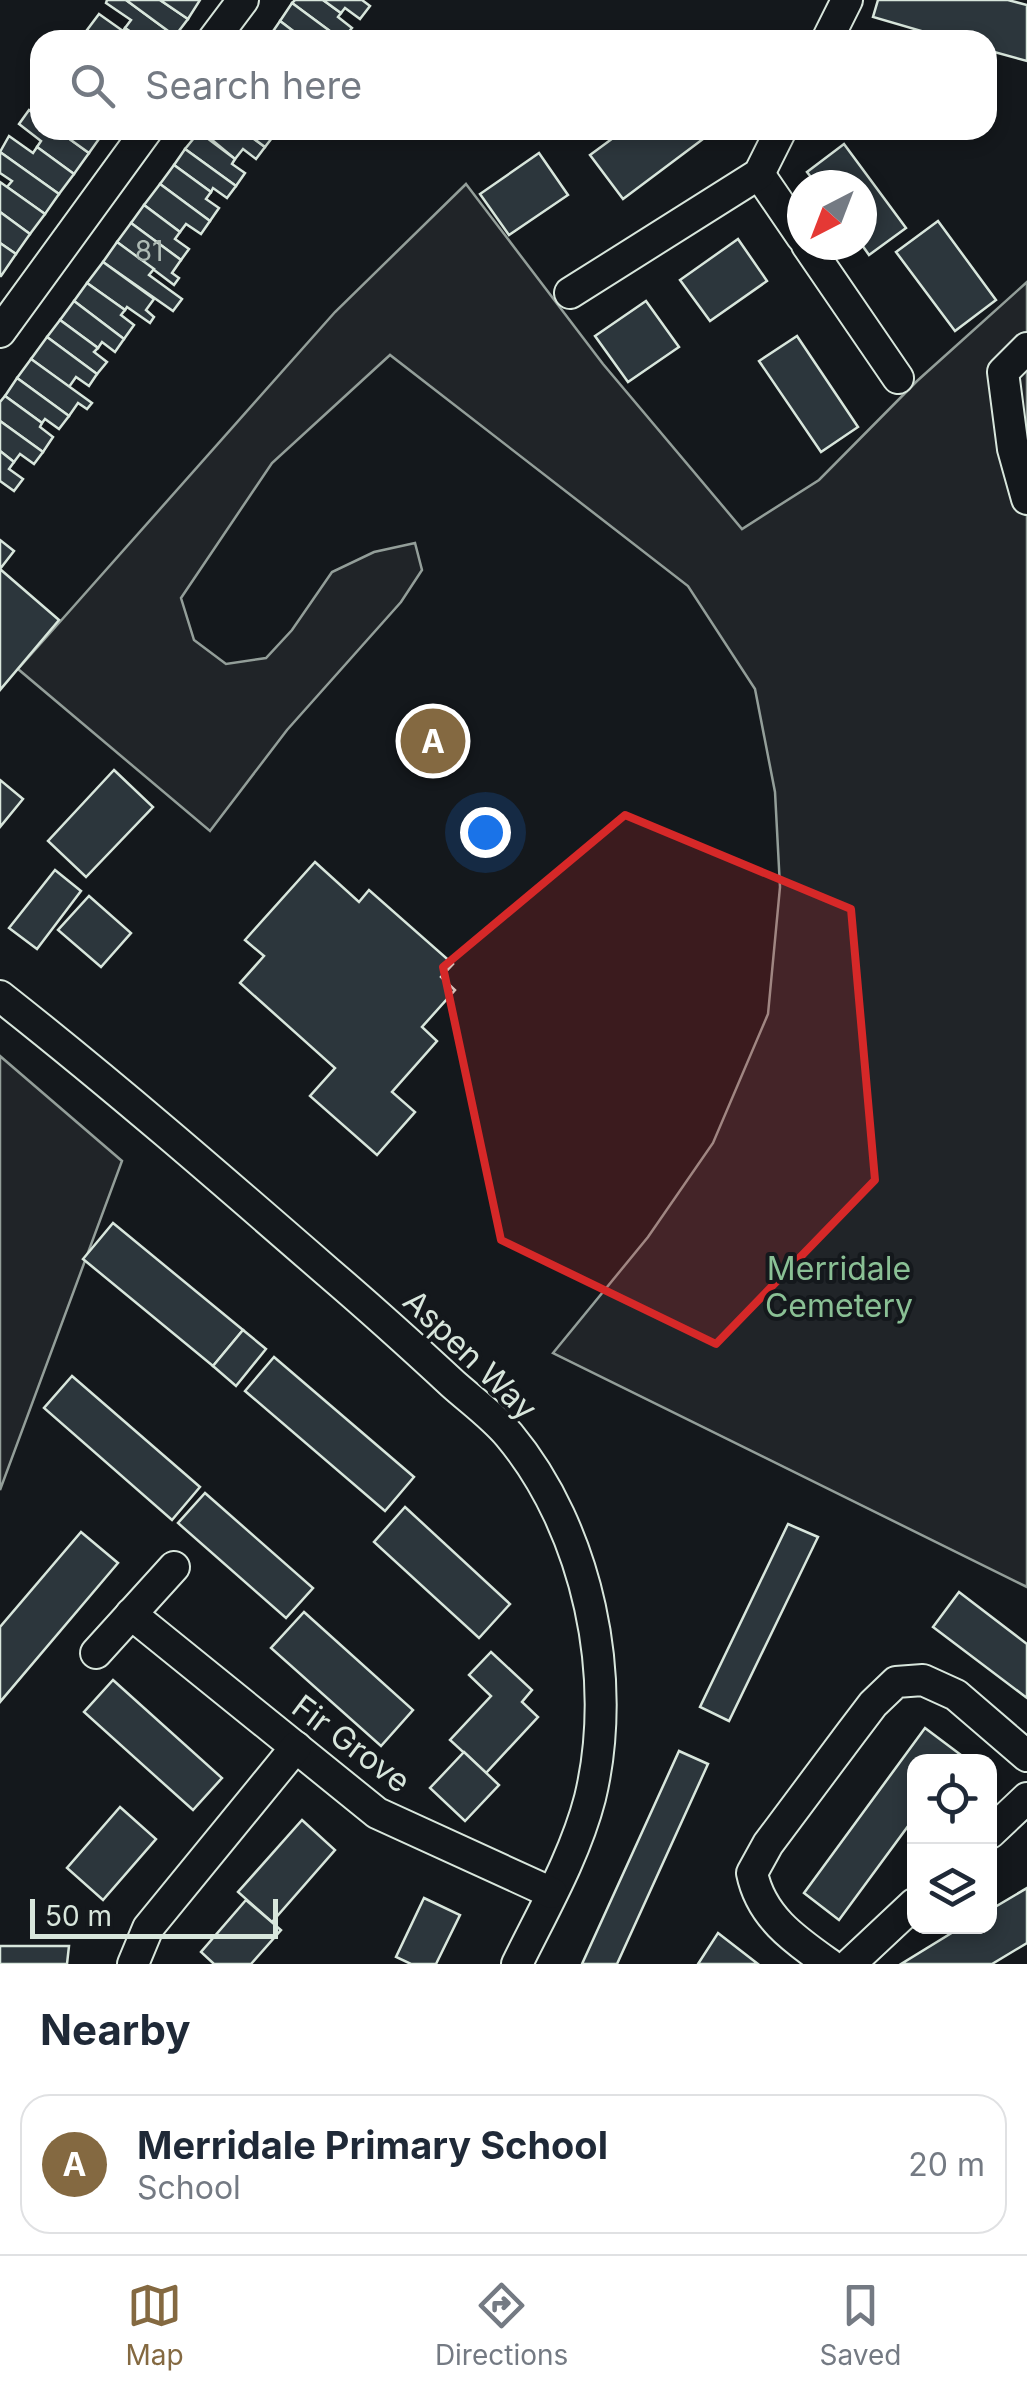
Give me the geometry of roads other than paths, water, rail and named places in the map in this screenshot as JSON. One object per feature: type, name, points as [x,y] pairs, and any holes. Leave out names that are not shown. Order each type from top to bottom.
[{"type":"street","points":[[220,30],[243,0]]},
{"type":"street","points":[[832,30],[847,0]]},
{"type":"street","points":[[0,332],[140,140]]},
{"type":"street","points":[[570,293],[759,174],[776,140]]},
{"type":"street","points":[[759,174],[787,216]]},
{"type":"street","points":[[817,260],[898,378]]},
{"type":"street","points":[[1027,348],[1003,372],[1012,449],[1027,499]]},
{"type":"street","name":"Aspen Way","points":[[0,996],[108,1080],[376,1314],[508,1434],[543,1484],[591,1606],[600,1663],[600,1710],[589,1802],[552,1894],[517,1964]]},
{"type":"street","points":[[96,1653],[174,1566]]},
{"type":"street","name":"Fir Grove","points":[[131,1614],[377,1812],[552,1894]]},
{"type":"street","points":[[829,1964],[781,1928],[764,1907],[752,1873],[768,1844],[873,1704],[896,1682],[923,1680],[956,1695],[1027,1756]]},
{"type":"street","points":[[133,1964],[148,1928],[296,1747]]},
{"type":"street","points":[[997,1826],[1027,1798]]},
{"type":"street","points":[[850,1964],[907,1911]]},
{"type":"place","name":"Merridale Primary School","points":[[433,741]]},
{"type":"park label","name":"Merridale Cemetery","points":[[839,1288]]}]
